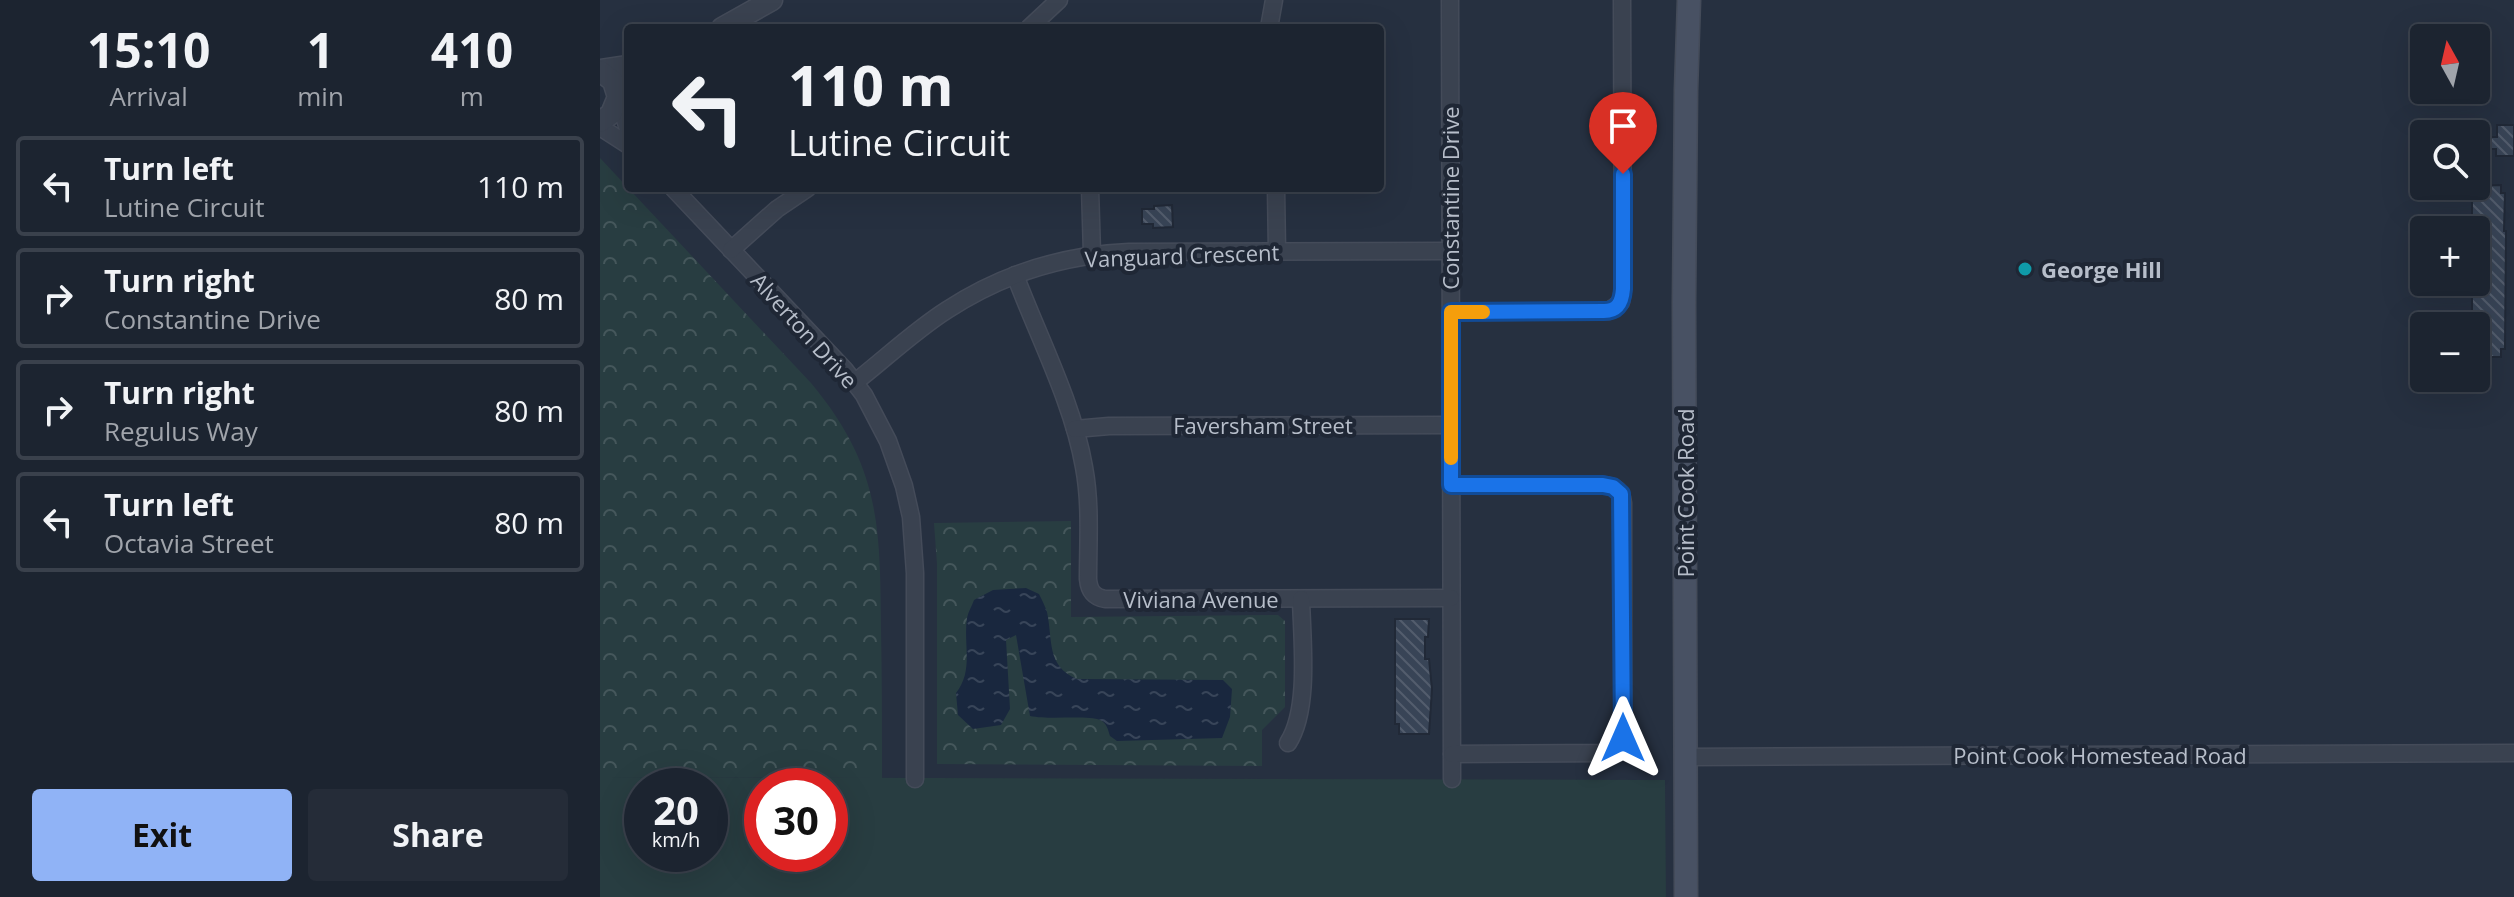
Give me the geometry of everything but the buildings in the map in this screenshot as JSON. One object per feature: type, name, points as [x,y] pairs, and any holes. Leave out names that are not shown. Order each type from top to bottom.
[{"type":"main road","name":"Point Cook Road","points":[[1675,0],[1686,90]]},
{"type":"main road","name":"Point Cook Road","points":[[1686,897],[1686,90],[1689,0]]},
{"type":"street","points":[[729,24],[772,0]]},
{"type":"street","points":[[1033,24],[1059,0]]},
{"type":"street","points":[[1270,24],[1274,0]]},
{"type":"street","name":"Constantine Drive","points":[[1450,0],[1452,779]]},
{"type":"street","points":[[1451,312],[1609,311],[1619,305],[1623,289],[1622,0]]},
{"type":"street","points":[[600,70],[624,67]]},
{"type":"street","points":[[600,70],[621,89],[611,114],[600,124],[624,142]]},
{"type":"street","name":"Alverton Drive","points":[[677,192],[854,383],[864,395],[888,441],[911,517],[915,576],[915,779]]},
{"type":"street","points":[[731,250],[777,209],[802,192]]},
{"type":"street","points":[[1090,192],[1092,254]]},
{"type":"street","points":[[1276,192],[1277,252]]},
{"type":"street","name":"Vanguard Crescent","points":[[854,383],[947,310],[977,292],[1038,266],[1092,254],[1451,251]]},
{"type":"street","name":"Viviana Avenue","points":[[1015,275],[1075,429],[1087,486],[1088,579],[1096,596],[1105,599],[1451,598]]},
{"type":"street","name":"Faversham Street","points":[[1075,429],[1109,426],[1451,425]]},
{"type":"street","points":[[1451,485],[1603,485],[1619,491],[1623,500],[1621,745],[1608,753],[1452,754]]},
{"type":"street","points":[[1288,743],[1297,726],[1302,705],[1301,599]]},
{"type":"street","name":"Point Cook Homestead Road","points":[[1686,757],[2514,753]]},
{"type":"green space","points":[[600,158],[624,184],[624,192],[632,192],[811,383],[834,414],[864,471],[872,499],[881,593],[882,778],[848,778],[848,768],[744,768],[744,778],[728,777],[728,768],[624,768],[624,777],[600,777]]},
{"type":"green space","points":[[1071,521],[1071,617],[1278,615],[1285,621],[1285,707],[1262,730],[1262,766],[937,764],[937,564],[934,523]]},
{"type":"green space","points":[[600,777],[624,777],[624,872],[728,872],[728,777],[744,777],[744,872],[848,872],[848,778],[1665,780],[1666,897],[600,897]]},
{"type":"water","points":[[1026,588],[1039,594],[1047,612],[1055,659],[1067,674],[1077,679],[1223,680],[1232,689],[1230,717],[1222,738],[1117,741],[1100,720],[1030,716],[1016,635],[1006,640],[1010,709],[1001,725],[973,729],[958,715],[956,693],[965,675],[968,614],[974,600],[993,590]]},
{"type":"slow traffic","points":[[1451,458],[1451,312],[1483,312]]},
{"type":"place","name":"George Hill","points":[[2025,269]]},
{"type":"route","points":[[1623,174],[1623,295],[1616,308],[1609,311],[1451,312],[1451,485],[1603,485],[1619,491],[1623,500],[1623,738]]}]
